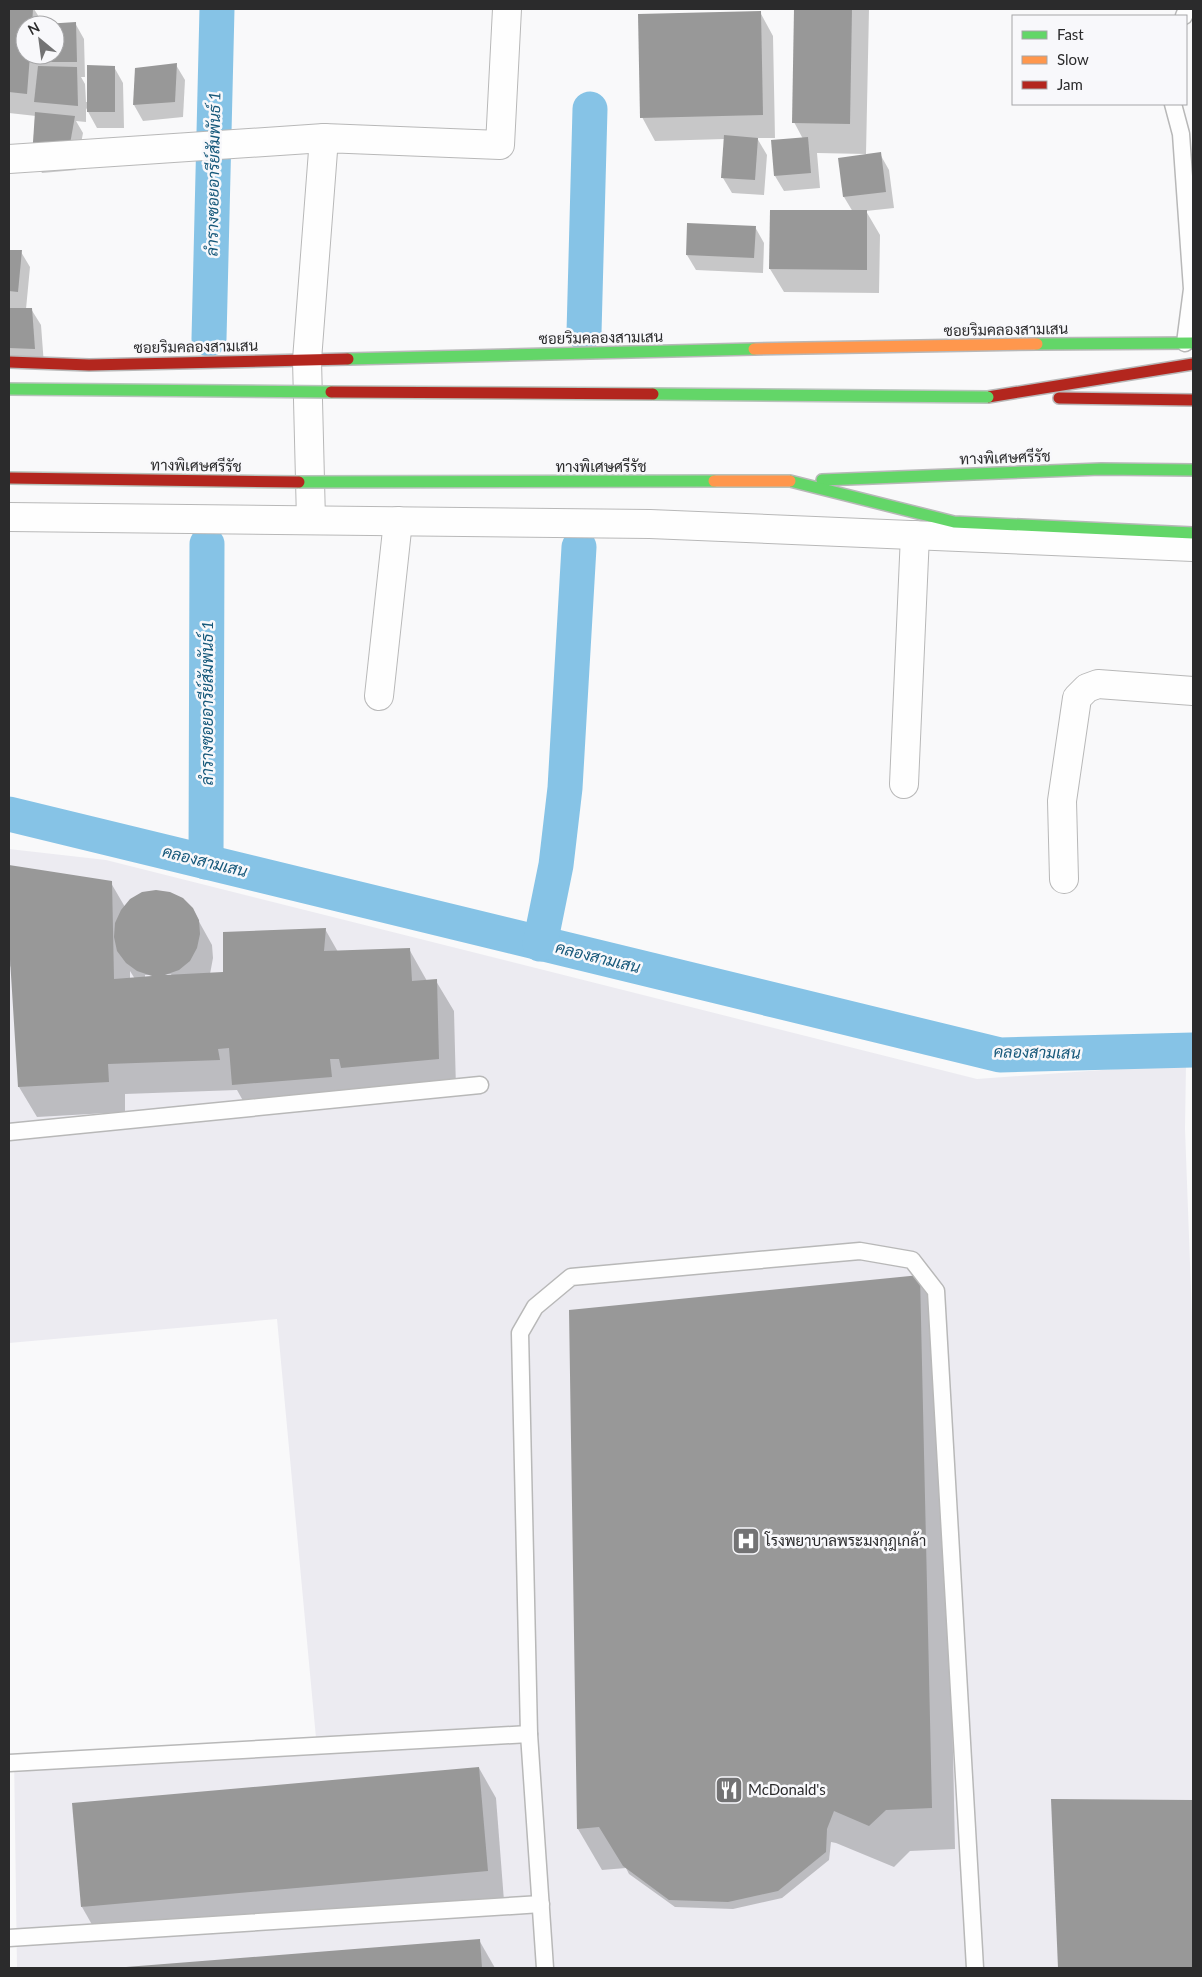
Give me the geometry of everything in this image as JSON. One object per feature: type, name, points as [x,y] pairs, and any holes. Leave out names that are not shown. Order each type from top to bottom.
[{"type":"main road","name":"ซอยริมคลองสามเสน","points":[[9,362],[90,365],[989,344],[1189,343]]},
{"type":"main road","points":[[988,397],[1193,364]]},
{"type":"main road","points":[[9,389],[1193,400]]},
{"type":"main road","name":"ทางพิเศษศรีรัช","points":[[9,478],[330,482],[790,482],[1101,469],[1193,470]]},
{"type":"main road","points":[[790,482],[954,522],[1193,533]]},
{"type":"street","points":[[9,159],[324,138],[500,145],[507,9]]},
{"type":"street","points":[[311,520],[307,360],[324,138]]},
{"type":"street","points":[[9,517],[650,524],[1193,547]]},
{"type":"street","points":[[379,696],[398,521]]},
{"type":"street","points":[[904,784],[915,535]]},
{"type":"street","points":[[1064,879],[1062,801],[1077,698],[1087,688],[1098,684],[1193,691]]},
{"type":"lane","points":[[1173,105],[1181,134],[1192,289],[1189,343]]},
{"type":"lane","points":[[9,1132],[480,1085]]},
{"type":"lane","points":[[545,1968],[529,1734],[520,1333],[535,1307],[571,1277],[860,1250],[912,1260],[936,1291],[975,1968]]},
{"type":"lane","points":[[9,1763],[529,1734]]},
{"type":"lane","points":[[9,1938],[541,1904]]},
{"type":"shaded area","name":"โรงพยาบาลพระมงกุฎเกล้า","points":[[9,849],[106,860],[977,1079],[1186,1064],[1185,1129],[1193,1344],[1193,1968],[17,1968],[14,1754],[316,1738],[277,1319],[9,1343]]},
{"type":"building","points":[[9,9],[33,9],[33,15],[15,15],[15,65],[29,65],[27,94],[9,92]]},
{"type":"building","points":[[794,9],[852,9],[850,124],[792,123]]},
{"type":"building","points":[[761,11],[763,115],[640,118],[638,14]]},
{"type":"building","points":[[76,22],[77,62],[65,62],[65,23]]},
{"type":"building","points":[[177,63],[175,102],[133,105],[135,68]]},
{"type":"building","points":[[87,65],[115,66],[115,112],[87,112]]},
{"type":"building","points":[[38,66],[77,67],[78,106],[34,102]]},
{"type":"building","points":[[35,112],[75,116],[68,155],[32,157]]},
{"type":"building","points":[[724,135],[758,138],[755,180],[721,178]]},
{"type":"building","points":[[808,137],[811,173],[774,176],[771,140]]},
{"type":"building","points":[[881,152],[886,192],[843,197],[838,158]]},
{"type":"building","points":[[770,210],[867,210],[867,270],[769,269]]},
{"type":"building","points":[[687,223],[756,226],[754,258],[686,255]]},
{"type":"building","points":[[9,250],[22,250],[18,292],[9,291]]},
{"type":"building","points":[[9,308],[32,308],[35,349],[9,348]]},
{"type":"building","points":[[9,865],[112,881],[114,979],[152,976],[137,971],[126,963],[117,951],[114,937],[115,923],[121,910],[130,899],[142,892],[156,890],[170,892],[183,898],[193,908],[199,920],[200,934],[197,948],[190,961],[179,970],[165,975],[223,972],[223,932],[326,928],[324,951],[410,948],[412,981],[437,979],[439,1059],[341,1068],[339,1059],[330,1059],[332,1077],[232,1085],[229,1048],[218,1049],[220,1060],[108,1064],[109,1082],[18,1087],[9,943]]},
{"type":"building","points":[[920,1275],[932,1808],[886,1810],[869,1826],[834,1811],[827,1829],[826,1852],[778,1891],[728,1902],[669,1900],[623,1866],[599,1827],[577,1829],[569,1310]]},
{"type":"building","points":[[479,1767],[488,1871],[81,1907],[72,1803]]},
{"type":"building","points":[[1051,1799],[1193,1800],[1193,1968],[1058,1968]]},
{"type":"building","points":[[480,1939],[482,1968],[126,1968],[126,1967]]},
{"type":"waterway","name":"ลำรางซอยอารีย์สัมพันธ์ 1","points":[[209,339],[217,9]]},
{"type":"waterway","points":[[584,333],[590,109]]},
{"type":"waterway","name":"ลำรางซอยอารีย์สัมพันธ์ 1","points":[[206,862],[207,544]]},
{"type":"waterway","points":[[540,944],[556,865],[565,788],[579,547]]},
{"type":"waterway","name":"คลองสามเสน","points":[[9,814],[1000,1055],[1193,1050]]},
{"type":"traffic: fast","points":[[1037,344],[1193,343]]},
{"type":"traffic: fast","points":[[348,359],[754,349]]},
{"type":"traffic: fast","points":[[9,389],[331,392]]},
{"type":"traffic: fast","points":[[653,394],[988,397]]},
{"type":"traffic: fast","points":[[822,480],[1101,469],[1193,470]]},
{"type":"traffic: fast","points":[[299,482],[714,481]]},
{"type":"traffic: fast","points":[[790,481],[954,522],[1193,533]]},
{"type":"traffic: slow","points":[[754,349],[1037,344]]},
{"type":"traffic: slow","points":[[714,481],[790,481]]},
{"type":"traffic: jam","points":[[9,362],[89,365],[348,359]]},
{"type":"traffic: jam","points":[[988,397],[1193,364]]},
{"type":"traffic: jam","points":[[331,392],[653,394]]},
{"type":"traffic: jam","points":[[1059,398],[1193,400]]},
{"type":"traffic: jam","points":[[9,478],[299,482]]},
{"type":"place","name":"โรงพยาบาลพระมงกุฎเกล้า","points":[[746,1541]]},
{"type":"place","name":"McDonald's","points":[[729,1790]]}]
